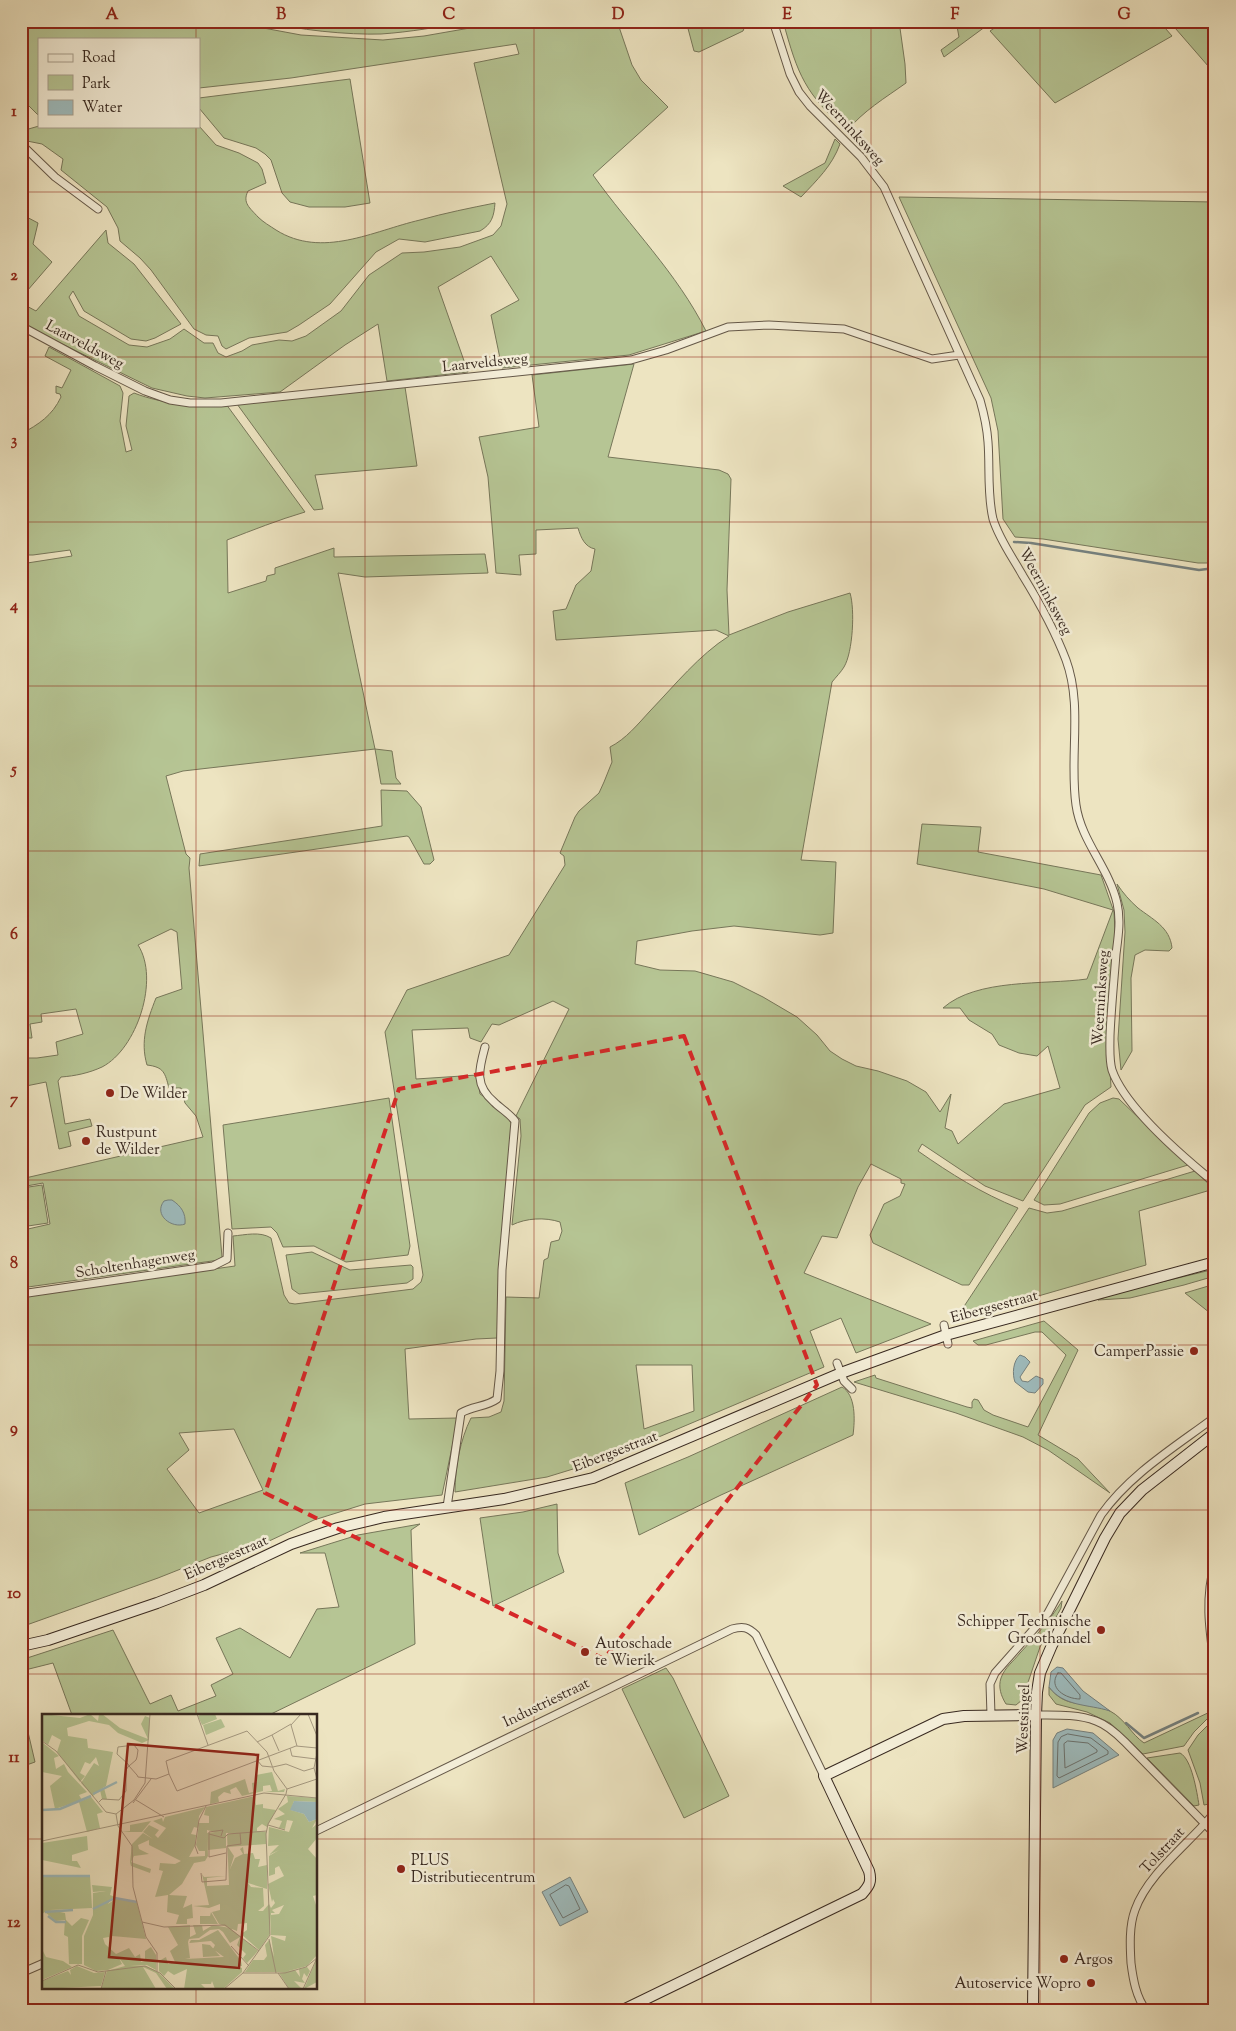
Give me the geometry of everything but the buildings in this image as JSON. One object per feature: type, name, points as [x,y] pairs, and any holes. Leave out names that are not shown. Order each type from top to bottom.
[{"type":"main road","name":"Eibergsestraat","points":[[21,1646],[48,1640],[157,1603],[204,1585],[291,1544],[338,1528],[384,1517],[504,1499],[557,1488],[592,1478],[839,1368],[946,1335],[1215,1262]]},
{"type":"main road","name":"Westsingel","points":[[1033,2010],[1036,1715],[1037,1692],[1043,1666],[1096,1556],[1120,1513],[1142,1490],[1215,1433]]},
{"type":"main road","points":[[824,1776],[943,1719],[964,1716],[1036,1715]]},
{"type":"main road","name":"Industriestraat","points":[[623,2010],[862,1894],[869,1886],[871,1878],[824,1776]]},
{"type":"street","name":"Weerninksweg","points":[[773,21],[790,74],[799,92],[810,106],[861,157],[884,187],[980,400],[986,422],[990,501],[994,520],[1001,538],[1044,613],[1065,658],[1072,681],[1073,777],[1076,806],[1082,832],[1114,891],[1118,905],[1119,924],[1110,1022],[1109,1051],[1111,1067],[1119,1087],[1135,1108],[1191,1164],[1215,1183]]},
{"type":"street","points":[[21,144],[55,177],[98,209]]},
{"type":"street","name":"Laarveldsweg","points":[[21,326],[145,391],[170,400],[190,403],[221,403],[631,360],[666,350],[728,327],[804,326],[844,330],[932,359],[959,355]]},
{"type":"street","points":[[447,1507],[461,1413],[466,1410],[489,1405],[497,1399],[500,1371],[502,1270],[515,1121],[510,1114],[483,1092],[479,1079],[480,1064],[485,1047]]},
{"type":"street","name":"Scholtenhagenweg","points":[[21,1294],[213,1266],[227,1259],[228,1233]]},
{"type":"street","points":[[839,1368],[844,1381],[852,1389]]},
{"type":"street","name":"Westsingel","points":[[991,1715],[990,1684],[995,1673],[1048,1613],[1110,1501],[1128,1482],[1215,1416]]},
{"type":"street","points":[[1215,1564],[1208,1592],[1215,1669]]},
{"type":"street","name":"Industriestraat","points":[[318,1830],[732,1628],[743,1626],[750,1629],[756,1635],[824,1776]]},
{"type":"street","name":"Tolstraat","points":[[1036,1715],[1072,1716],[1097,1721],[1110,1728],[1215,1834]]},
{"type":"street","name":"Tolstraat","points":[[1146,2010],[1142,2005],[1132,1978],[1130,1950],[1131,1929],[1135,1910],[1150,1882],[1205,1825],[1215,1812]]},
{"type":"street","points":[[21,1973],[42,1963]]},
{"type":"highlighted area","points":[[684,1036],[817,1385],[604,1659],[265,1493],[399,1089]]},
{"type":"green space","points":[[75,21],[174,21],[198,27],[258,27],[301,35],[383,40],[424,36],[510,21],[617,21],[632,65],[641,80],[668,107],[593,175],[681,289],[706,331],[629,355],[502,368],[491,315],[519,300],[491,256],[438,287],[468,372],[387,381],[378,324],[345,345],[280,392],[205,398],[152,388],[21,324],[21,303],[36,311],[106,230],[108,243],[134,264],[181,324],[146,341],[131,339],[84,311],[73,291],[69,297],[79,316],[129,345],[147,347],[170,339],[184,329],[204,343],[213,343],[218,353],[226,357],[252,345],[279,340],[292,341],[306,336],[341,311],[369,275],[402,253],[460,247],[493,235],[501,226],[507,204],[474,63],[519,54],[516,44],[291,78],[200,88],[200,38],[38,38],[38,115],[21,98],[21,22],[34,25]]},
{"type":"green space","points":[[264,21],[468,21],[414,31],[368,34],[306,29]]},
{"type":"green space","points":[[686,21],[747,21],[743,31],[699,52],[694,51]]},
{"type":"green space","points":[[783,21],[899,21],[906,83],[867,111],[847,131],[821,106],[805,82],[793,56]]},
{"type":"green space","points":[[956,21],[993,21],[944,57],[941,50],[959,37]]},
{"type":"green space","points":[[1005,21],[1159,21],[1172,36],[1055,103],[990,31]]},
{"type":"green space","points":[[1169,21],[1215,21],[1215,74]]},
{"type":"green space","points":[[350,79],[370,203],[345,207],[309,207],[290,202],[282,193],[271,160],[256,148],[224,138],[200,109],[200,98]]},
{"type":"green space","points":[[38,126],[38,128],[200,127],[216,145],[239,153],[258,163],[262,169],[266,183],[248,191],[246,195],[246,202],[258,217],[276,230],[293,238],[311,242],[348,240],[439,215],[495,203],[494,212],[490,222],[480,231],[425,242],[399,239],[376,252],[330,304],[299,325],[287,332],[249,338],[226,349],[222,346],[218,336],[206,335],[194,329],[151,270],[120,241],[118,228],[107,207],[61,170],[63,159],[42,144],[27,141],[25,130]]},
{"type":"green space","points":[[835,139],[840,144],[833,159],[801,197],[783,186],[825,163]]},
{"type":"green space","points":[[899,197],[1215,202],[1215,563],[1198,563],[1043,539],[1015,537],[1003,519],[998,431],[991,398]]},
{"type":"green space","points":[[21,214],[38,223],[33,244],[52,262],[21,298]]},
{"type":"green space","points":[[49,347],[120,386],[123,393],[120,421],[126,452],[132,450],[126,426],[129,396],[134,393],[157,400],[180,403],[226,404],[305,512],[227,540],[228,593],[266,581],[267,576],[275,574],[275,568],[334,548],[334,557],[485,554],[488,573],[365,577],[338,573],[375,749],[183,771],[166,776],[186,854],[190,858],[189,868],[222,1257],[219,1260],[21,1288],[22,1188],[42,1185],[48,1223],[28,1226],[23,1197],[28,1229],[50,1224],[43,1183],[21,1187],[21,1179],[203,1137],[196,1116],[185,1103],[181,1088],[169,1088],[163,1072],[157,1067],[147,1065],[145,1056],[144,1039],[156,998],[182,989],[177,932],[171,929],[138,945],[144,959],[147,976],[146,994],[135,1029],[125,1045],[114,1058],[102,1067],[82,1074],[61,1077],[58,1081],[65,1124],[90,1119],[92,1126],[68,1132],[71,1146],[59,1149],[46,1082],[21,1087],[21,1058],[58,1055],[56,1042],[83,1034],[76,1009],[41,1014],[42,1022],[30,1024],[32,1038],[27,1038],[21,1042],[21,564],[72,556],[70,550],[21,555],[21,434],[39,423],[57,404],[61,397],[60,394],[56,393],[56,386],[62,388],[71,370],[45,356]]},
{"type":"green space","points":[[634,364],[608,457],[719,470],[728,474],[731,479],[727,590],[729,635],[788,612],[850,593],[852,600],[852,630],[849,651],[844,667],[832,682],[801,860],[836,862],[833,933],[820,935],[734,926],[692,931],[637,941],[635,964],[660,970],[695,971],[733,982],[797,1017],[817,1035],[830,1051],[842,1059],[856,1066],[907,1081],[926,1092],[940,1112],[951,1094],[945,1128],[952,1131],[958,1144],[1004,1104],[1060,1088],[1048,1046],[1037,1056],[1019,1053],[999,1045],[992,1034],[969,1020],[960,1008],[943,1008],[957,998],[992,987],[1087,979],[1113,910],[1044,889],[917,864],[922,824],[981,827],[978,852],[1101,875],[1114,912],[1115,932],[1111,1087],[1085,1105],[1023,1201],[985,1186],[922,1144],[918,1151],[942,1168],[1018,1208],[969,1285],[962,1285],[873,1243],[870,1235],[884,1204],[900,1196],[905,1184],[901,1183],[901,1179],[871,1164],[858,1187],[837,1238],[822,1236],[804,1273],[931,1324],[856,1353],[841,1318],[810,1331],[824,1367],[609,1458],[547,1477],[455,1492],[459,1454],[471,1418],[489,1417],[501,1412],[504,1401],[506,1297],[539,1298],[544,1260],[548,1258],[551,1242],[559,1240],[562,1231],[560,1222],[548,1219],[529,1220],[512,1225],[521,1136],[520,1119],[516,1116],[569,1009],[553,1001],[499,1025],[492,1024],[481,1042],[470,1038],[468,1028],[412,1030],[416,1079],[477,1075],[480,1094],[504,1113],[513,1127],[497,1338],[476,1339],[405,1349],[409,1419],[457,1418],[442,1495],[365,1504],[314,1520],[267,1542],[211,1557],[21,1627],[21,1296],[235,1266],[233,1236],[252,1234],[271,1238],[284,1295],[289,1303],[295,1304],[413,1289],[421,1282],[423,1275],[385,1032],[407,990],[509,955],[565,865],[564,856],[560,853],[575,817],[599,793],[612,762],[610,747],[632,731],[697,661],[729,636],[716,630],[556,640],[553,611],[566,609],[576,585],[591,571],[595,549],[584,542],[578,528],[536,530],[536,554],[519,555],[521,575],[496,573],[488,477],[479,437],[539,427],[532,375]],"holes":[[[636,1365],[692,1365],[694,1411],[644,1429]],[[234,1429],[263,1490],[199,1513],[167,1469],[189,1450],[179,1433]]]},
{"type":"green space","points":[[405,387],[417,466],[315,475],[323,509],[314,510],[237,404]]},
{"type":"green space","points":[[375,749],[392,751],[396,778],[401,784],[381,784]]},
{"type":"green space","points":[[381,790],[407,791],[421,807],[434,860],[430,864],[424,864],[407,836],[199,866],[200,854],[382,826]]},
{"type":"green space","points":[[1117,884],[1135,905],[1164,929],[1171,941],[1172,948],[1169,951],[1145,950],[1135,955],[1131,978],[1132,1051],[1121,1070],[1118,1039],[1125,932],[1124,910]]},
{"type":"green space","points":[[389,1098],[410,1246],[408,1255],[346,1262],[314,1246],[283,1247],[277,1233],[271,1227],[232,1229],[223,1125]]},
{"type":"green space","points":[[1113,1098],[1119,1099],[1188,1165],[1060,1204],[1044,1205],[1034,1200],[1089,1113],[1100,1103]]},
{"type":"green space","points":[[1195,1171],[1214,1189],[1139,1211],[1146,1265],[955,1320],[1029,1208],[1047,1213],[1062,1211]]},
{"type":"green space","points":[[312,1252],[350,1270],[411,1265],[413,1267],[413,1279],[407,1283],[299,1294],[292,1289],[286,1255]]},
{"type":"green space","points":[[1215,1269],[1215,1276],[1184,1285],[1130,1298],[1098,1300],[1120,1292]]},
{"type":"green space","points":[[1215,1284],[1215,1317],[1185,1293]]},
{"type":"green space","points":[[1044,1321],[1078,1350],[1038,1435],[1078,1459],[1110,1493],[1048,1450],[1023,1437],[956,1413],[854,1382],[875,1375],[876,1378],[967,1407],[972,1408],[974,1399],[978,1400],[984,1410],[993,1415],[1028,1427],[1066,1355],[1042,1332],[1035,1332],[986,1345],[978,1345],[973,1341]]},
{"type":"green space","points":[[842,1387],[850,1396],[854,1408],[853,1435],[721,1495],[639,1535],[625,1483],[688,1457]]},
{"type":"green space","points":[[557,1504],[558,1553],[564,1572],[493,1606],[480,1518],[523,1512]]},
{"type":"green space","points":[[420,1524],[411,1530],[415,1644],[271,1714],[72,1714],[53,1663],[21,1671],[21,1660],[113,1630],[150,1704],[171,1695],[178,1711],[216,1696],[211,1685],[233,1674],[216,1638],[240,1628],[290,1658],[317,1609],[339,1607],[325,1553],[300,1553],[358,1535]]},
{"type":"green space","points":[[1062,1601],[1061,1608],[1040,1647],[1022,1700],[1016,1705],[1006,1704],[1001,1695],[1000,1688],[1003,1674]]},
{"type":"green space","points":[[666,1668],[673,1678],[729,1796],[684,1818],[622,1689]]},
{"type":"green space","points":[[1049,1687],[1063,1699],[1070,1702],[1110,1711],[1120,1718],[1144,1743],[1212,1711],[1212,1714],[1194,1732],[1184,1746],[1143,1754],[1110,1723],[1087,1712],[1056,1704],[1049,1695]]},
{"type":"green space","points":[[21,1702],[35,1762],[21,1767]]},
{"type":"green space","points":[[1215,1718],[1215,1799],[1209,1804],[1204,1805],[1200,1783],[1188,1750],[1198,1735]]},
{"type":"green space","points":[[1180,1753],[1184,1756],[1191,1769],[1199,1805],[1194,1806],[1147,1758]]},
{"type":"water","points":[[172,1200],[180,1207],[185,1216],[185,1224],[170,1223],[162,1216],[161,1206],[164,1201]]},
{"type":"water","points":[[1020,1355],[1030,1362],[1020,1377],[1022,1381],[1028,1382],[1036,1376],[1043,1379],[1043,1384],[1035,1393],[1028,1392],[1015,1382],[1014,1368]]},
{"type":"water","points":[[1057,1667],[1063,1668],[1083,1691],[1110,1711],[1069,1702],[1055,1693],[1049,1687],[1051,1672]]},
{"type":"water","points":[[1067,1729],[1093,1733],[1119,1755],[1053,1788],[1053,1740],[1057,1733]]},
{"type":"water","points":[[570,1877],[588,1912],[560,1926],[542,1892]]},
{"type":"waterway","points":[[1014,542],[1031,543],[1199,570],[1215,568]]},
{"type":"waterway","points":[[1126,1723],[1144,1738],[1198,1713]]},
{"type":"place","name":"De Wilder","points":[[110,1093]]},
{"type":"place","name":"Rustpunt de Wilder","points":[[86,1141]]},
{"type":"place","name":"CamperPassie","points":[[1194,1351]]},
{"type":"place","name":"Schipper Technische Groothandel","points":[[1101,1630]]},
{"type":"place","name":"Autoschade te Wierik","points":[[585,1652]]},
{"type":"place","name":"PLUS Distributiecentrum","points":[[401,1869]]},
{"type":"place","name":"Argos","points":[[1064,1959]]},
{"type":"place","name":"Autoservice Wopro","points":[[1091,1983]]}]
